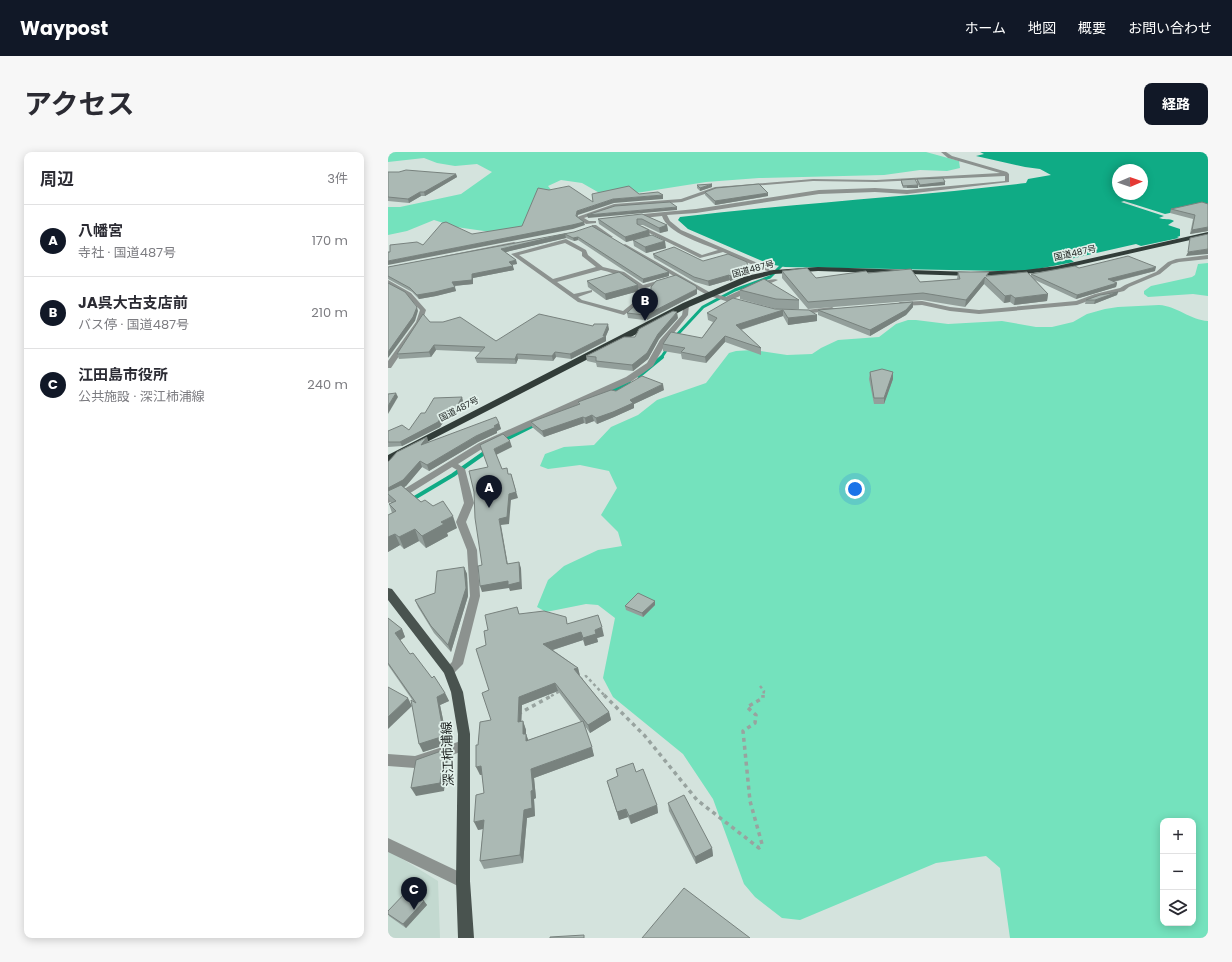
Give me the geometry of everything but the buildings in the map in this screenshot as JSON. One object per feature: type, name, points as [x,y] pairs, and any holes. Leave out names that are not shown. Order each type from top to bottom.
[{"type":"highway","name":"国道487号","points":[[388,458],[686,305],[739,282],[774,276],[841,269],[971,274],[1025,272],[1057,268],[1208,234]]},
{"type":"main road","name":"深江柿浦線","points":[[388,592],[449,670],[457,692],[464,734],[464,937]]},
{"type":"street","points":[[943,152],[950,157],[999,170],[1007,174]]},
{"type":"street","points":[[746,305],[709,294],[625,246],[594,224],[588,223],[580,217],[614,206],[682,200],[722,188],[813,180],[942,178],[1007,174]]},
{"type":"street","points":[[623,218],[664,215],[819,192],[875,190],[907,192],[970,187],[1007,182],[1007,174]]},
{"type":"street","points":[[845,180],[847,191]]},
{"type":"street","points":[[664,215],[664,219],[679,231],[723,250],[774,276]]},
{"type":"street","points":[[588,228],[601,221]]},
{"type":"street","points":[[640,227],[702,257],[723,250]]},
{"type":"street","points":[[652,238],[679,231]]},
{"type":"street","points":[[533,241],[541,247]]},
{"type":"street","points":[[566,241],[584,251],[586,254],[584,255],[601,268],[622,273],[642,287],[648,294],[624,313],[580,301],[514,254],[541,247],[566,241]]},
{"type":"street","points":[[437,259],[518,243]]},
{"type":"street","points":[[625,246],[632,244]]},
{"type":"street","points":[[673,249],[680,247]]},
{"type":"street","points":[[646,257],[652,255]]},
{"type":"street","points":[[892,304],[922,303],[950,309],[979,312],[1077,303],[1097,295],[1122,290],[1127,286],[1158,273],[1170,263],[1178,260],[1208,257]]},
{"type":"street","points":[[552,281],[601,268]]},
{"type":"street","points":[[642,287],[679,276]]},
{"type":"street","points":[[726,300],[774,276]]},
{"type":"street","points":[[388,282],[409,294],[423,310],[419,322],[388,366]]},
{"type":"street","points":[[573,296],[590,291]]},
{"type":"street","points":[[388,500],[404,493],[451,463],[502,436],[629,379],[650,364],[663,342],[685,315],[686,305]]},
{"type":"street","points":[[788,312],[842,308]]},
{"type":"street","points":[[449,670],[457,664],[475,596],[472,550],[461,522],[469,503],[461,469],[451,463]]},
{"type":"street","points":[[388,760],[415,762],[464,745]]},
{"type":"street","points":[[388,845],[463,881]]},
{"type":"path","points":[[573,683],[586,676],[645,736],[697,800],[759,848],[762,844],[750,801],[743,731],[755,723],[756,715],[747,707],[763,698],[764,691],[760,686]]},
{"type":"path","points":[[516,715],[567,687]]},
{"type":"shaded area","points":[[388,152],[926,152],[959,161],[960,168],[947,171],[920,170],[884,175],[759,178],[706,182],[630,194],[603,195],[582,183],[561,180],[548,186],[561,202],[548,223],[491,232],[456,227],[434,220],[407,231],[388,235],[388,207],[400,207],[461,194],[492,172],[477,164],[455,166],[437,163],[424,158],[388,162]]},
{"type":"shaded area","points":[[980,152],[1208,152],[1208,205],[1165,214],[1124,201],[1121,202],[1164,216],[1159,218],[1174,221],[1168,225],[1180,229],[1180,236],[1177,237],[1179,238],[1141,246],[1136,244],[1070,259],[1074,262],[1032,270],[1004,271],[785,267],[769,264],[688,229],[678,220],[680,217],[723,212],[1026,183],[1028,179],[1051,175],[1040,169],[976,156],[984,154]]},
{"type":"shaded area","points":[[1208,263],[1208,296],[1193,294],[1148,297],[1144,294],[1144,291],[1151,286],[1192,277],[1195,275],[1198,264]]},
{"type":"shaded area","points":[[1159,305],[1178,310],[1201,320],[1208,321],[1208,938],[1010,938],[1000,868],[986,856],[936,863],[800,920],[782,918],[755,897],[744,884],[713,799],[683,754],[613,697],[603,678],[615,618],[598,605],[586,604],[546,612],[537,607],[548,580],[564,566],[598,550],[622,546],[618,532],[601,515],[617,488],[609,471],[580,465],[548,469],[540,466],[545,454],[564,447],[594,445],[611,427],[638,415],[657,400],[706,383],[729,353],[736,351],[753,350],[787,355],[812,354],[838,340],[879,337],[896,324],[908,320],[948,324],[1002,321],[1036,327],[1052,327],[1073,322],[1087,314],[1105,309]]},
{"type":"shaded area","points":[[388,850],[438,881],[440,938],[388,938]]},
{"type":"waterway","points":[[675,337],[703,307],[735,290],[770,277],[783,264]]},
{"type":"waterway","points":[[661,358],[669,346]]},
{"type":"waterway","points":[[639,376],[661,358]]},
{"type":"waterway","points":[[609,393],[629,382]]},
{"type":"waterway","points":[[502,441],[536,424]]},
{"type":"waterway","points":[[411,500],[453,475],[487,451]]},
{"type":"place","name":"JA呉大古支店前","points":[[645,321]]},
{"type":"place","name":"八幡宮","points":[[489,508]]},
{"type":"place","name":"江田島市役所","points":[[414,910]]}]
